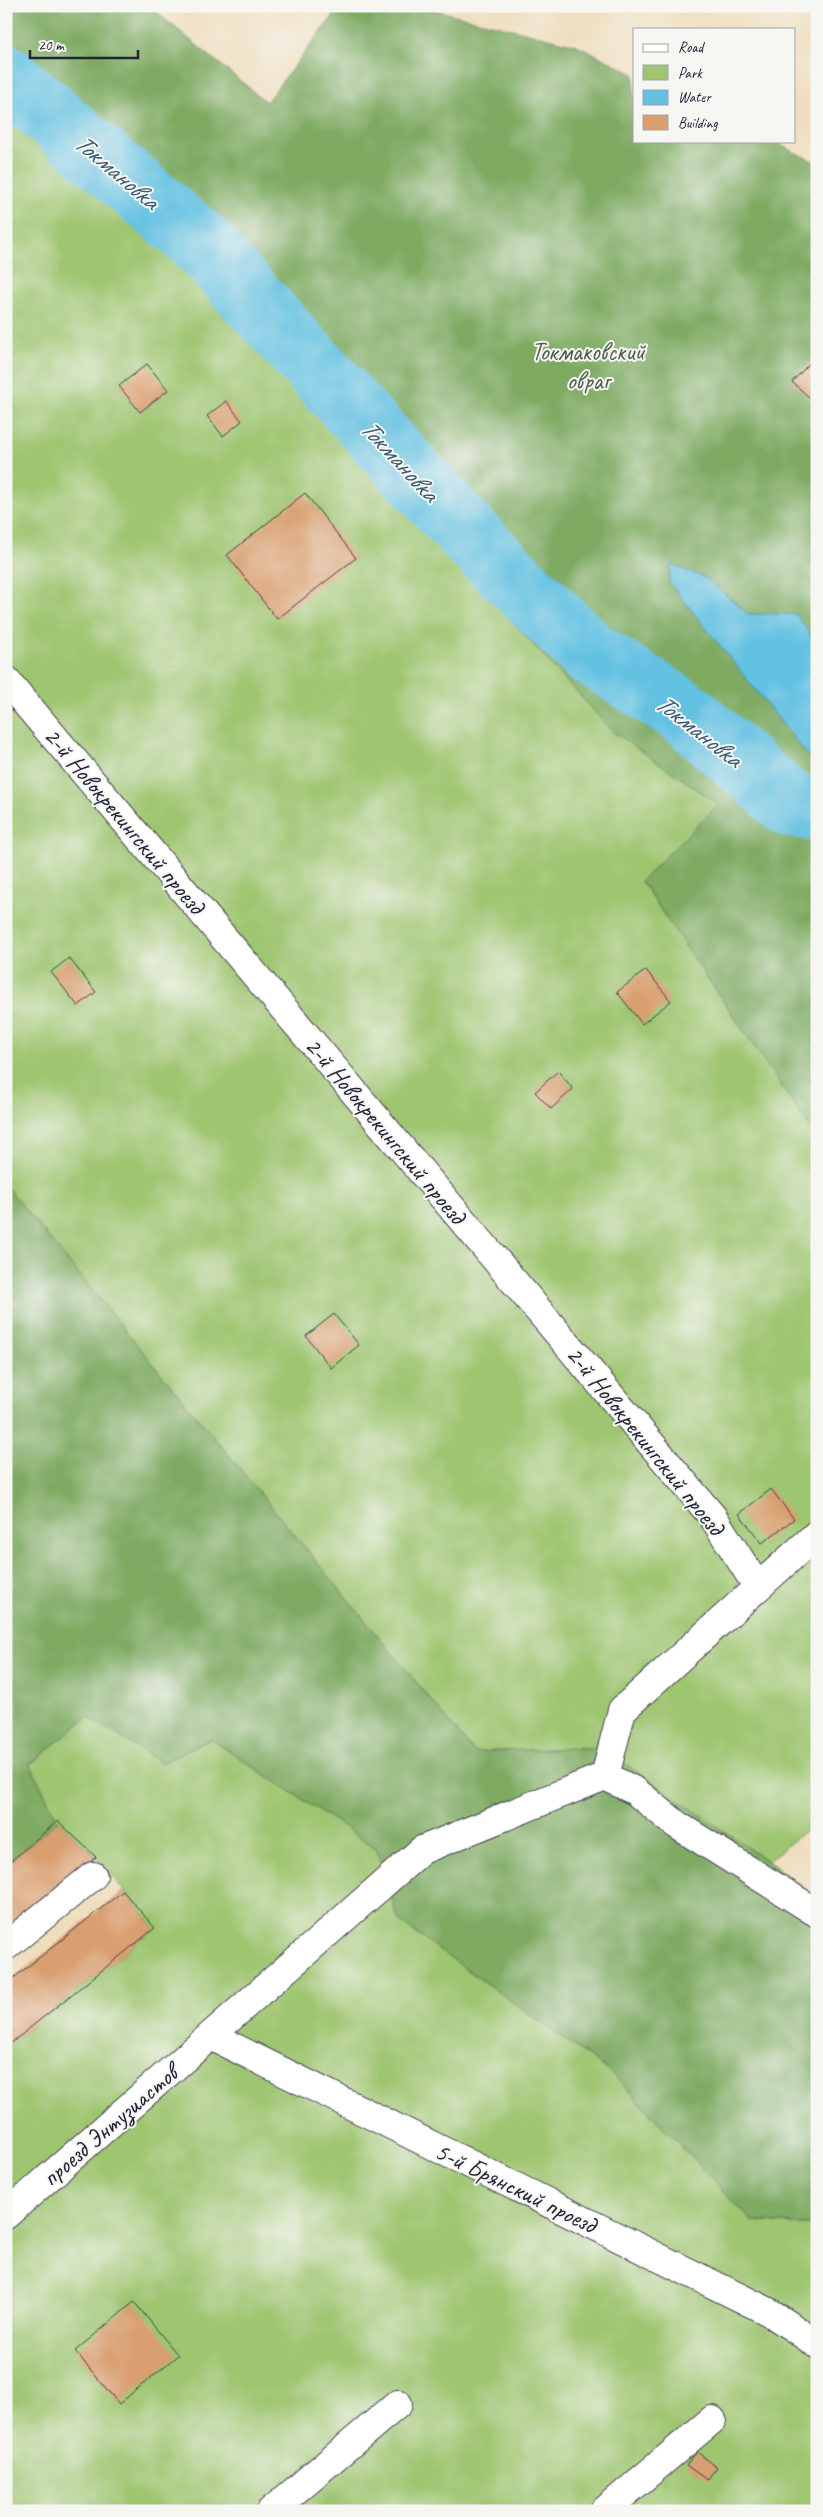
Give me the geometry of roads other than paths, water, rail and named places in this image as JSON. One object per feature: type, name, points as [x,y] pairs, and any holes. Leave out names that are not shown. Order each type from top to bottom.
[{"type":"street","name":"2-й Новокрекингский проезд","points":[[6,680],[713,1517],[757,1586]]},
{"type":"street","points":[[817,1534],[757,1586],[622,1710],[605,1776],[635,1791],[677,1825],[817,1912]]},
{"type":"street","name":"проезд Энтузиастов","points":[[6,2215],[422,1850],[605,1776]]},
{"type":"street","points":[[6,1946],[93,1876]]},
{"type":"street","name":"5-й Брянский проезд","points":[[211,2036],[771,2313],[817,2344]]},
{"type":"street","points":[[271,2511],[398,2404]]},
{"type":"street","points":[[604,2511],[712,2420]]},
{"type":"water","points":[[671,564],[706,578],[748,614],[796,614],[817,644],[817,767],[669,582]]},
{"type":"waterway","name":"Токмановка","points":[[6,77],[199,241],[469,535],[590,653],[687,714],[791,805],[817,809]]},
{"type":"park label","name":"Токмаковский овраг","points":[[588,366]]}]
